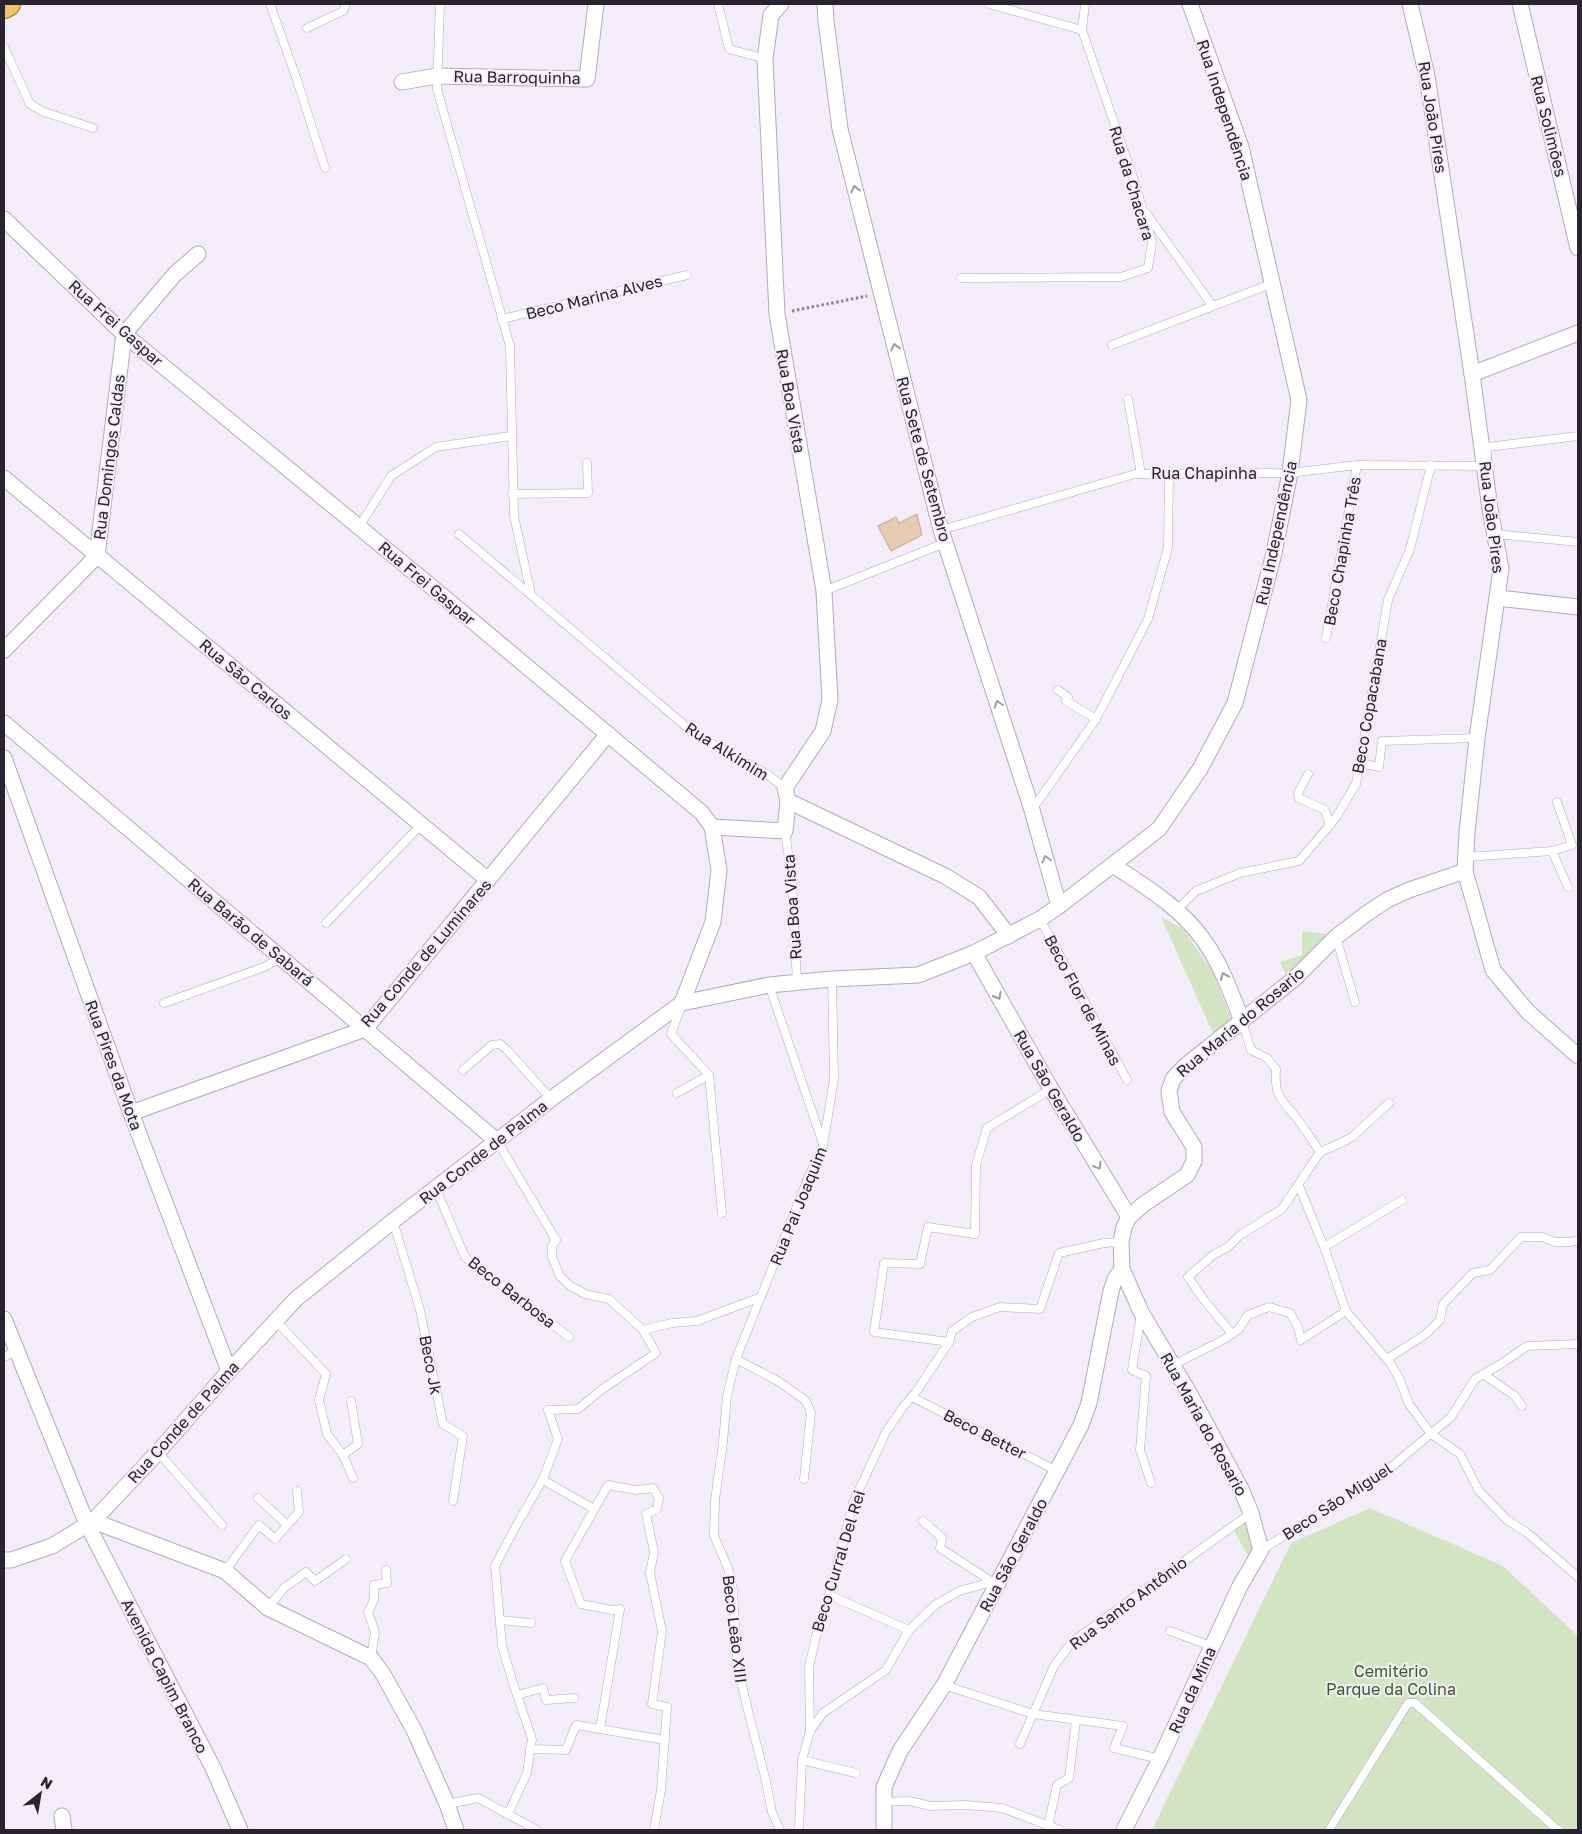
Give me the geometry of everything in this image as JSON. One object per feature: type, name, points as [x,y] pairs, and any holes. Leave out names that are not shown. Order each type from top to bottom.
[{"type":"main road","points":[[4,6],[8,4]]},
{"type":"street","name":"Rua Barroquinha","points":[[402,82],[436,76],[587,79],[596,4]]},
{"type":"street","name":"Rua Boa Vista","points":[[781,4],[771,15],[765,59],[777,314],[824,590],[830,700],[823,731],[786,795]]},
{"type":"street","name":"Rua Sete de Setembro","points":[[825,4],[840,128],[943,536],[1032,810],[1059,906]]},
{"type":"street","name":"Rua Independência","points":[[974,953],[1040,919],[1159,829],[1200,769],[1235,703],[1274,553],[1290,473],[1299,400],[1241,147],[1190,4]]},
{"type":"street","name":"Rua João Pires","points":[[1410,4],[1427,76],[1495,534],[1502,569],[1476,738],[1465,864],[1493,970],[1528,1012],[1578,1056]]},
{"type":"street","name":"Rua Solimões","points":[[1520,4],[1578,248]]},
{"type":"street","name":"Rua Frei Gaspar","points":[[4,219],[124,334],[608,734],[702,813],[712,827]]},
{"type":"street","points":[[124,334],[175,274],[198,254]]},
{"type":"street","points":[[1472,374],[1578,333]]},
{"type":"street","name":"Rua Domingos Caldas","points":[[4,650],[97,556],[124,334]]},
{"type":"street","name":"Rua São Carlos","points":[[4,478],[488,880]]},
{"type":"street","points":[[1498,598],[1578,607]]},
{"type":"street","name":"Rua Barão de Sabará","points":[[4,723],[497,1141]]},
{"type":"street","name":"Rua Conde de Luminares","points":[[132,1114],[365,1029],[608,734]]},
{"type":"street","name":"Rua Pires da Mota","points":[[4,758],[132,1114],[228,1371]]},
{"type":"street","points":[[682,1003],[713,922],[719,870],[712,827],[785,831],[786,795]]},
{"type":"street","name":"Rua Alkimim","points":[[786,795],[945,876],[979,897],[1009,936]]},
{"type":"street","name":"Rua Maria do Rosario","points":[[1262,1550],[1251,1513],[1241,1489],[1173,1365],[1141,1312],[1122,1269],[1121,1242],[1124,1227],[1129,1217],[1144,1204],[1187,1175],[1194,1161],[1194,1147],[1172,1112],[1169,1091],[1173,1079],[1184,1067],[1294,979],[1336,937],[1366,914],[1387,900],[1465,864]]},
{"type":"street","points":[[1113,865],[1177,910],[1202,937],[1222,970],[1242,1021]]},
{"type":"street","name":"Rua Conde de Palma","points":[[4,1560],[11,1560],[52,1546],[90,1523],[158,1452],[228,1371],[296,1299],[393,1221],[551,1099],[682,1003],[769,985],[832,979],[918,975],[974,953]]},
{"type":"street","name":"Rua São Geraldo","points":[[974,953],[1050,1089],[1129,1217]]},
{"type":"street","name":"Rua São Geraldo","points":[[884,1830],[884,1787],[900,1751],[944,1685],[995,1581],[1081,1425],[1089,1403],[1111,1291],[1115,1279],[1122,1269]]},
{"type":"street","name":"Avenida Capim Branco","points":[[4,1319],[10,1354],[90,1523],[212,1768],[240,1830]]},
{"type":"street","points":[[90,1523],[224,1571],[268,1608],[370,1658],[383,1674],[414,1730],[447,1804],[456,1830]]},
{"type":"street","name":"Rua da Mina","points":[[1124,1830],[1160,1759],[1240,1586],[1262,1550]]},
{"type":"lane","points":[[270,4],[325,168]]},
{"type":"lane","points":[[307,28],[343,11],[346,4]]},
{"type":"lane","points":[[440,4],[437,89],[510,346],[512,494],[514,516],[531,594]]},
{"type":"lane","points":[[718,4],[729,49],[765,59]]},
{"type":"lane","points":[[989,4],[1082,30]]},
{"type":"lane","name":"Rua da Chacara","points":[[961,278],[1121,277],[1148,268],[1152,242],[1082,30],[1085,4]]},
{"type":"lane","points":[[4,47],[30,104],[44,112],[93,128]]},
{"type":"lane","points":[[1142,207],[1212,305]]},
{"type":"lane","name":"Beco Marina Alves","points":[[502,319],[686,275]]},
{"type":"lane","points":[[1112,345],[1273,283]]},
{"type":"lane","points":[[1128,398],[1141,474]]},
{"type":"lane","points":[[359,527],[391,476],[436,447],[511,436]]},
{"type":"lane","points":[[1485,466],[1488,447],[1578,436]]},
{"type":"lane","points":[[512,494],[588,493],[587,463]]},
{"type":"lane","name":"Rua Chapinha","points":[[824,590],[943,536],[1135,474],[1290,473],[1357,465],[1485,466]]},
{"type":"lane","name":"Beco Chapinha Três","points":[[1326,638],[1357,465]]},
{"type":"lane","name":"Beco Copacabana","points":[[1177,910],[1196,891],[1240,874],[1299,861],[1330,824],[1356,784],[1388,600],[1410,549],[1431,465]]},
{"type":"lane","points":[[1032,810],[1096,719],[1148,619],[1168,548],[1169,474]]},
{"type":"lane","name":"Rua Alkimim","points":[[459,534],[689,729],[730,755],[764,772],[786,795]]},
{"type":"lane","points":[[1495,534],[1578,542]]},
{"type":"lane","points":[[1058,690],[1068,697],[1066,701],[1096,719]]},
{"type":"lane","points":[[1360,763],[1379,767],[1382,741],[1476,738]]},
{"type":"lane","points":[[1308,774],[1298,792],[1299,798],[1325,810],[1330,824]]},
{"type":"lane","points":[[1465,864],[1552,851],[1572,845],[1557,802]]},
{"type":"lane","points":[[326,923],[421,825]]},
{"type":"lane","name":"Rua Boa Vista","points":[[785,831],[792,881],[797,983]]},
{"type":"lane","points":[[1552,851],[1568,887]]},
{"type":"lane","name":"Beco Flor de Minas","points":[[1040,919],[1126,1080]]},
{"type":"lane","points":[[1336,937],[1355,1002]]},
{"type":"lane","points":[[164,1003],[264,967],[281,958]]},
{"type":"lane","name":"Rua Pai Joaquim","points":[[727,1396],[736,1359],[823,1146],[834,1079],[832,979]]},
{"type":"lane","points":[[769,985],[823,1146]]},
{"type":"lane","points":[[682,1003],[671,1034],[709,1075],[722,1212]]},
{"type":"lane","points":[[1242,1021],[1251,1050],[1267,1058],[1276,1069],[1275,1084],[1282,1103],[1298,1119],[1320,1152]]},
{"type":"lane","points":[[463,1070],[492,1045],[500,1044],[551,1099]]},
{"type":"lane","points":[[677,1093],[709,1075]]},
{"type":"lane","points":[[949,1342],[874,1332],[884,1263],[920,1264],[928,1227],[975,1234],[976,1165],[987,1128],[1050,1089]]},
{"type":"lane","points":[[1232,1334],[1188,1277],[1213,1256],[1228,1247],[1240,1235],[1282,1209],[1320,1152],[1352,1137],[1389,1103]]},
{"type":"lane","points":[[497,1141],[556,1240],[552,1246],[552,1257],[560,1276],[569,1285],[585,1294],[609,1299],[643,1330],[656,1353],[601,1390],[578,1409],[548,1410],[558,1440],[543,1480],[495,1566],[502,1646],[532,1739],[527,1773],[508,1814]]},
{"type":"lane","points":[[1299,1186],[1324,1247],[1346,1312],[1387,1360],[1399,1378],[1409,1404],[1431,1434],[1460,1454],[1480,1491],[1507,1520],[1526,1532],[1578,1577]]},
{"type":"lane","name":"Beco Barbosa","points":[[436,1189],[466,1257],[569,1337]]},
{"type":"lane","points":[[1324,1247],[1402,1200]]},
{"type":"lane","name":"Beco Jk","points":[[393,1221],[420,1310],[443,1424],[463,1436],[453,1501]]},
{"type":"lane","points":[[1387,1360],[1426,1334],[1440,1320],[1443,1304],[1467,1279],[1473,1273],[1490,1270],[1521,1237],[1542,1237],[1555,1242],[1578,1240]]},
{"type":"lane","name":"Beco Curral Del Rei","points":[[810,1731],[809,1667],[816,1636],[829,1595],[853,1503],[886,1432],[949,1342],[952,1332],[972,1318],[1000,1307],[1040,1309],[1059,1254],[1104,1243],[1121,1242]]},
{"type":"lane","points":[[643,1330],[672,1323],[697,1322],[761,1297]]},
{"type":"lane","points":[[1173,1365],[1238,1330],[1248,1315],[1269,1307],[1290,1313],[1298,1327],[1301,1340],[1346,1312]]},
{"type":"lane","points":[[1141,1312],[1132,1370],[1146,1376],[1140,1450],[1151,1483]]},
{"type":"lane","points":[[276,1321],[326,1374],[319,1400],[327,1434],[343,1455],[353,1478]]},
{"type":"lane","name":"Beco São Miguel","points":[[1262,1550],[1379,1477],[1451,1417],[1475,1379],[1527,1346],[1578,1344]]},
{"type":"lane","points":[[736,1359],[778,1381],[806,1401],[811,1412],[804,1479]]},
{"type":"lane","points":[[1483,1374],[1515,1396],[1522,1406]]},
{"type":"lane","name":"Beco Leão XIII","points":[[727,1396],[715,1500],[714,1536],[728,1568],[733,1589],[737,1663],[772,1812],[780,1830]]},
{"type":"lane","name":"Beco Better","points":[[912,1396],[1057,1471]]},
{"type":"lane","points":[[343,1455],[358,1444],[350,1401]]},
{"type":"lane","points":[[158,1452],[222,1525]]},
{"type":"lane","points":[[543,1480],[594,1509]]},
{"type":"lane","points":[[600,1729],[620,1609],[612,1610],[581,1604],[565,1561],[608,1485],[636,1490],[653,1488],[658,1498],[657,1509],[646,1514],[654,1552],[650,1573],[662,1631],[652,1704],[667,1707],[660,1790],[654,1830]]},
{"type":"lane","points":[[224,1571],[259,1526],[275,1539],[299,1512],[297,1491]]},
{"type":"lane","points":[[258,1498],[287,1525]]},
{"type":"lane","name":"Rua Santo Antônio","points":[[1020,1744],[1054,1666],[1072,1642],[1251,1513]]},
{"type":"lane","points":[[922,1521],[942,1538],[940,1548],[995,1581]]},
{"type":"lane","points":[[268,1608],[284,1588],[306,1572],[315,1581],[346,1559]]},
{"type":"lane","points":[[370,1658],[375,1632],[368,1612],[374,1600],[374,1585],[387,1583],[386,1570]]},
{"type":"lane","points":[[798,1830],[802,1760],[810,1731],[823,1714],[886,1670],[910,1630],[935,1606],[959,1591],[995,1581]]},
{"type":"lane","points":[[829,1595],[910,1630]]},
{"type":"lane","points":[[500,1620],[531,1623]]},
{"type":"lane","points":[[1170,1631],[1211,1646]]},
{"type":"lane","points":[[944,1685],[1033,1714],[1123,1726],[1114,1748],[1160,1759]]},
{"type":"lane","points":[[517,1695],[543,1688],[546,1700],[574,1698]]},
{"type":"lane","points":[[1329,1830],[1408,1703],[1415,1703],[1558,1830]]},
{"type":"lane","points":[[1048,1826],[1057,1785],[1069,1778],[1076,1720]]},
{"type":"lane","points":[[530,1749],[566,1750],[576,1725],[665,1740]]},
{"type":"lane","points":[[802,1760],[856,1773]]},
{"type":"lane","points":[[447,1804],[478,1798],[538,1830]]},
{"type":"lane","points":[[884,1802],[909,1801],[931,1806],[966,1805],[1002,1808],[1060,1830]]},
{"type":"path","points":[[777,314],[882,293]]},
{"type":"green space","points":[[1161,917],[1182,928],[1214,973],[1234,1027],[1215,1038]]},
{"type":"green space","points":[[1302,931],[1328,934],[1288,979],[1280,962],[1302,955]]},
{"type":"green space","name":"Cemitério Parque da Colina","points":[[1370,1508],[1503,1566],[1578,1636],[1578,1830],[1152,1830],[1291,1543]]},
{"type":"green space","points":[[1249,1518],[1254,1550],[1249,1558],[1233,1529]]},
{"type":"building","points":[[917,514],[922,535],[891,551],[878,526],[896,517],[899,523]]}]
